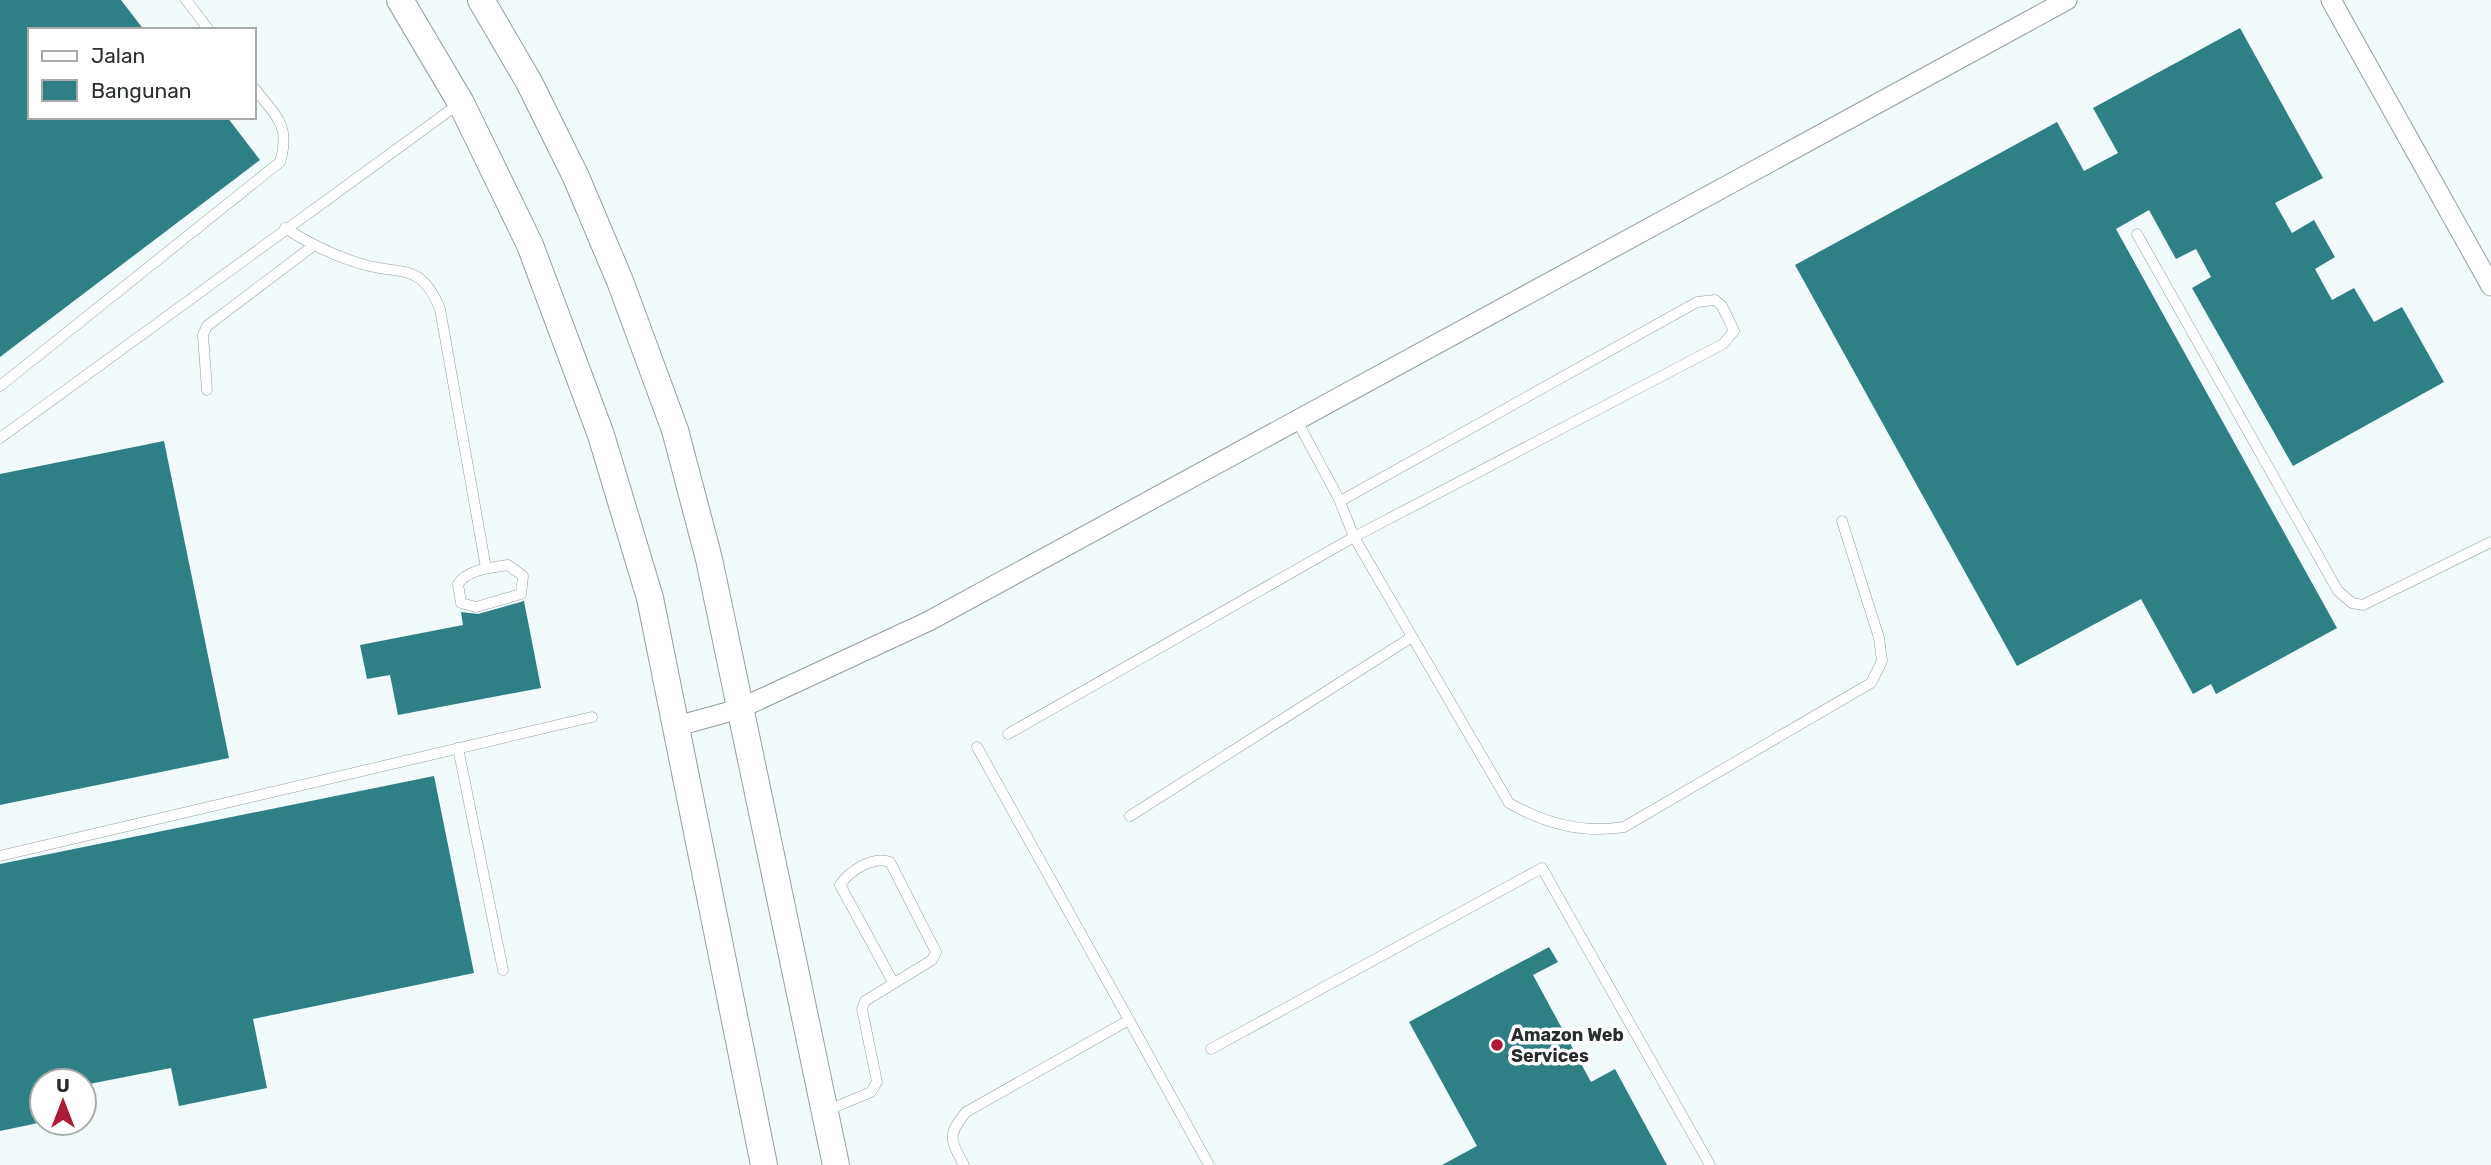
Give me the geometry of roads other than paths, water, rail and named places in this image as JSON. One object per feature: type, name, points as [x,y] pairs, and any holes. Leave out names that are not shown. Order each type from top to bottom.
[{"type":"street","points":[[400,0],[461,103],[530,245],[585,389],[650,598],[714,927],[764,1165]]},
{"type":"street","points":[[481,0],[529,82],[576,177],[620,281],[675,430],[696,502],[836,1165]]},
{"type":"street","points":[[677,726],[739,709],[929,621],[2067,0]]},
{"type":"street","points":[[2331,0],[2491,286]]},
{"type":"lane","points":[[186,0],[207,28]]},
{"type":"lane","points":[[0,386],[280,162],[286,137],[284,126],[256,91]]},
{"type":"lane","points":[[0,438],[163,322],[285,228],[461,103]]},
{"type":"lane","points":[[285,228],[313,246],[368,266],[404,270],[432,290],[440,309],[486,568]]},
{"type":"lane","points":[[2137,234],[2338,592],[2351,603],[2363,605],[2491,542]]},
{"type":"lane","points":[[207,390],[203,335],[207,326],[313,246]]},
{"type":"lane","points":[[1008,734],[1354,537],[1723,344],[1734,331],[1722,306],[1715,300],[1697,302],[1339,499]]},
{"type":"lane","points":[[1297,421],[1314,459],[1339,499],[1354,537],[1509,803],[1536,819],[1578,828],[1602,831],[1624,827],[1871,683],[1882,661],[1879,638],[1842,521]]},
{"type":"lane","points":[[508,565],[517,569],[523,576],[521,594],[476,607],[461,603],[458,593],[461,580],[486,568],[508,565]]},
{"type":"lane","points":[[1130,816],[1412,637]]},
{"type":"lane","points":[[0,856],[592,717]]},
{"type":"lane","points":[[977,747],[1209,1165]]},
{"type":"lane","points":[[458,748],[503,970]]},
{"type":"lane","points":[[824,1111],[874,1088],[877,1069],[862,1009],[872,994],[932,960],[936,952],[890,862],[873,860],[844,878],[840,885],[893,982]]},
{"type":"lane","points":[[1211,1049],[1542,868],[1710,1165]]},
{"type":"lane","points":[[964,1165],[952,1142],[952,1130],[966,1112],[1129,1020]]},
{"type":"place","name":"Amazon Web Services","points":[[1497,1045]]}]
